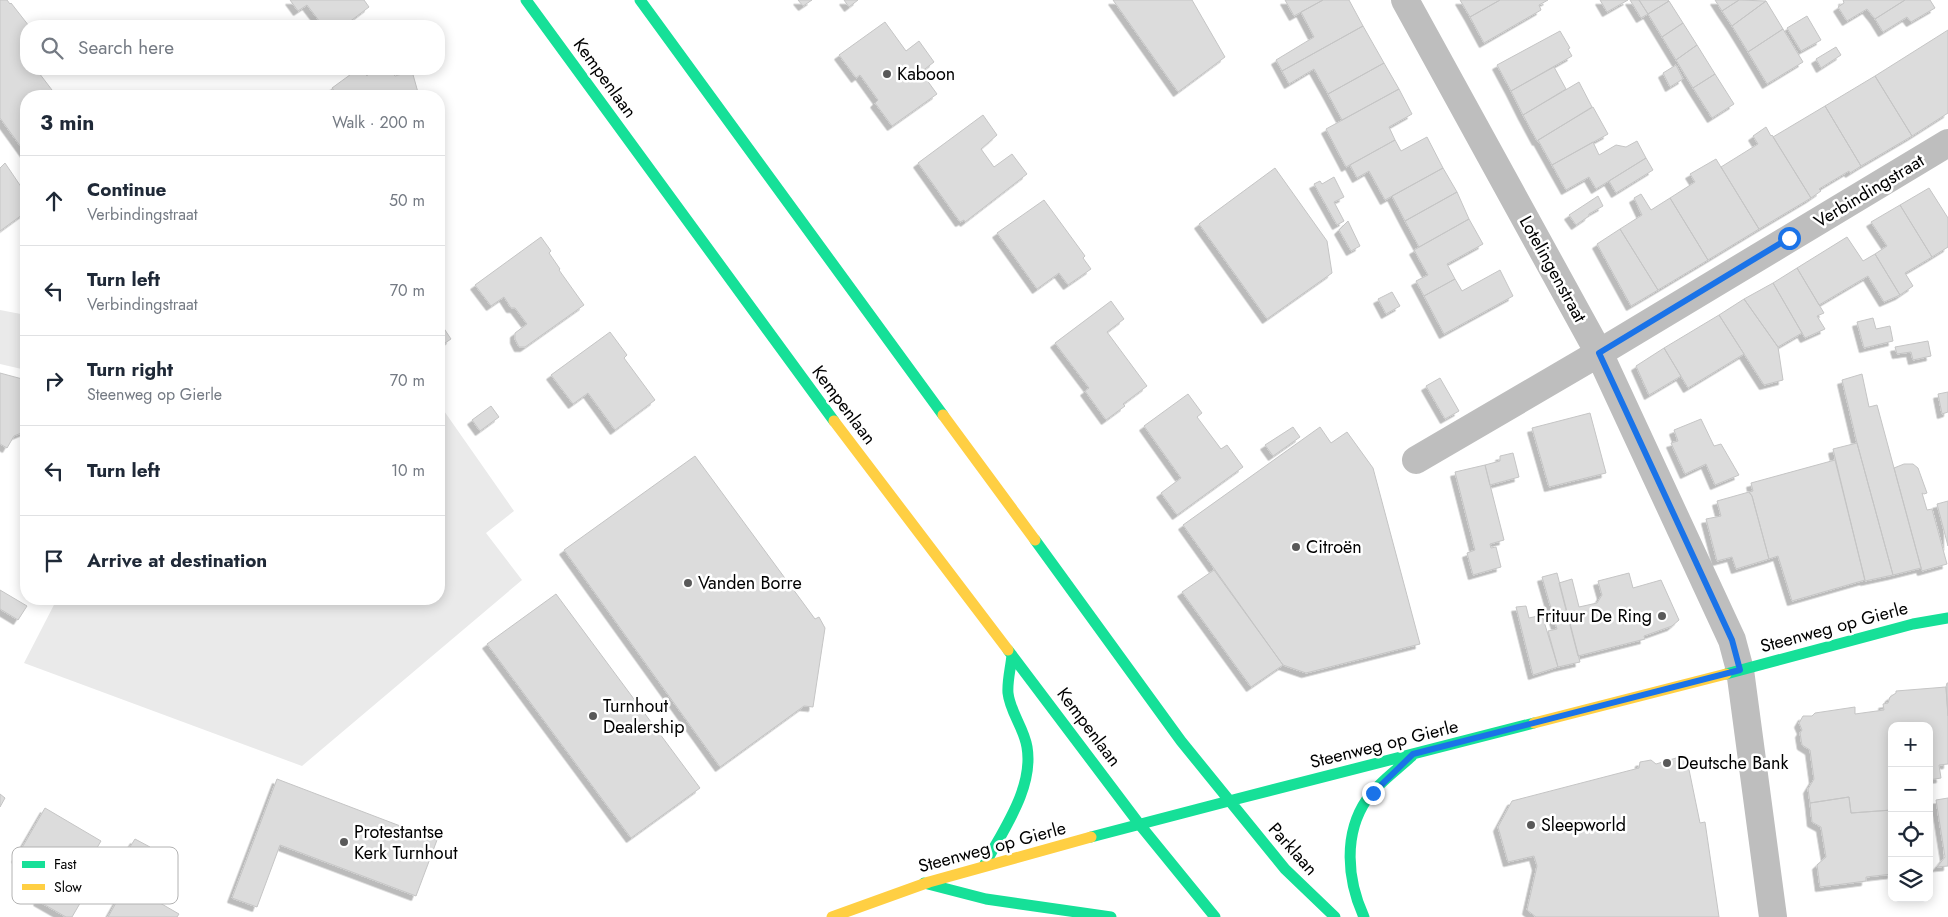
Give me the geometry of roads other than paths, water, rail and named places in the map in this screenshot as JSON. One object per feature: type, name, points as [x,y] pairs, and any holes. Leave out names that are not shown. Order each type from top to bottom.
[{"type":"main road","name":"Kempenlaan","points":[[526,0],[840,429],[1140,825]]},
{"type":"main road","points":[[640,0],[1175,733],[1229,801]]},
{"type":"main road","name":"Steenweg op Gierle","points":[[832,917],[924,883],[985,864],[1913,624],[1948,618]]},
{"type":"main road","points":[[985,864],[1023,791],[1027,764],[1027,748],[1008,694],[1012,655]]},
{"type":"main road","points":[[1364,917],[1358,905],[1349,872],[1352,834],[1363,806],[1373,793],[1413,754]]},
{"type":"main road","name":"Parklaan","points":[[1229,801],[1285,869],[1335,917]]},
{"type":"main road","points":[[1140,825],[1215,917]]},
{"type":"main road","points":[[924,883],[986,899],[1111,917]]},
{"type":"street","name":"Lotelingenstraat","points":[[1405,0],[1599,353]]},
{"type":"street","name":"Verbindingstraat","points":[[1599,353],[1948,143]]},
{"type":"street","points":[[1416,460],[1599,353],[1732,640],[1740,670],[1773,917]]},
{"type":"place","name":"Kaboon","points":[[887,74]]},
{"type":"place","name":"Citroën","points":[[1296,547]]},
{"type":"place","name":"Vanden Borre","points":[[688,583]]},
{"type":"place","name":"Frituur De Ring","points":[[1662,616]]},
{"type":"place","name":"Turnhout Dealership","points":[[593,716]]},
{"type":"place","name":"Deutsche Bank","points":[[1667,763]]},
{"type":"place","name":"Sleepworld","points":[[1531,825]]},
{"type":"place","name":"Protestantse Kerk Turnhout","points":[[344,842]]}]
